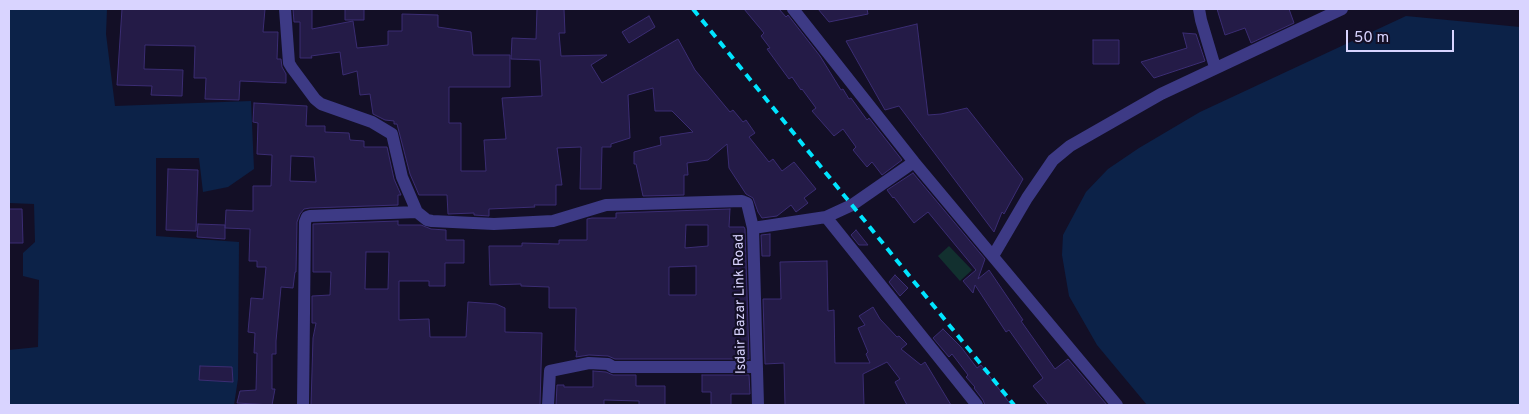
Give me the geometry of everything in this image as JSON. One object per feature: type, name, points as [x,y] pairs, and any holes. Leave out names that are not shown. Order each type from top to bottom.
[{"type":"street","points":[[285,9],[289,63],[292,68],[321,104],[372,122],[392,134],[402,177],[417,212],[422,217],[432,221],[494,224],[553,221],[606,204],[742,201],[747,203],[753,228]]},
{"type":"street","points":[[793,9],[914,162],[1117,405]]},
{"type":"street","points":[[1199,9],[1215,67]]},
{"type":"street","points":[[993,256],[1027,198],[1053,160],[1070,146],[1161,94],[1342,9]]},
{"type":"street","name":"Isdair Bazar Link Road","points":[[758,405],[753,228],[826,218],[852,205],[914,162]]},
{"type":"street","points":[[303,405],[305,222],[307,217],[417,212]]},
{"type":"street","points":[[826,218],[977,405]]},
{"type":"street","points":[[548,405],[550,371],[589,363],[608,364],[613,368],[757,367]]},
{"type":"green space","points":[[949,246],[972,270],[960,281],[938,256]]},
{"type":"water","points":[[9,9],[107,9],[106,34],[115,106],[251,101],[254,169],[228,187],[203,192],[199,158],[156,158],[156,236],[239,242],[238,379],[234,405],[9,405],[9,350],[38,347],[39,280],[23,276],[23,253],[35,242],[34,204],[9,203]]},
{"type":"water","points":[[1406,16],[1520,27],[1520,405],[1147,405],[1097,345],[1069,296],[1062,255],[1063,235],[1086,192],[1108,169],[1139,148],[1200,112]]},
{"type":"building","points":[[122,9],[265,9],[263,32],[278,32],[277,59],[281,59],[282,67],[286,74],[286,83],[240,81],[239,100],[205,99],[206,78],[194,78],[195,46],[145,45],[144,69],[183,70],[182,96],[151,95],[152,86],[117,85]]},
{"type":"building","points":[[293,9],[312,9],[312,29],[353,21],[357,48],[388,45],[388,31],[402,31],[402,14],[438,15],[438,27],[471,32],[473,55],[510,55],[510,87],[449,87],[449,123],[461,123],[461,171],[486,171],[484,140],[506,139],[502,98],[542,96],[540,60],[511,59],[512,38],[536,39],[537,9],[564,9],[565,33],[559,33],[561,56],[607,55],[591,65],[602,83],[678,39],[695,70],[730,112],[733,110],[743,122],[746,120],[755,133],[749,137],[769,162],[773,159],[782,171],[794,162],[816,189],[804,198],[808,203],[796,212],[791,205],[777,216],[762,218],[753,198],[746,194],[729,168],[727,144],[708,160],[687,163],[688,175],[684,175],[684,195],[643,196],[636,164],[634,164],[634,152],[661,145],[660,137],[693,132],[672,111],[655,111],[653,88],[628,95],[630,138],[611,144],[611,147],[602,147],[601,189],[580,189],[581,147],[557,148],[562,185],[556,185],[556,205],[489,209],[489,216],[474,215],[474,213],[448,214],[447,195],[419,195],[410,174],[397,124],[394,124],[394,121],[385,120],[373,114],[370,94],[360,95],[357,71],[343,75],[340,52],[311,56],[312,58],[300,58],[300,22],[294,22]]},
{"type":"building","points":[[345,9],[364,9],[364,20],[345,20]]},
{"type":"building","points":[[744,9],[779,9],[786,17],[788,15],[820,56],[841,90],[843,89],[849,99],[851,98],[867,120],[869,118],[902,160],[882,175],[872,162],[867,167],[853,150],[856,147],[843,129],[834,136],[812,111],[816,108],[802,89],[792,77],[789,79],[767,49],[770,48],[761,36],[764,33]]},
{"type":"building","points":[[818,9],[867,9],[868,14],[829,22]]},
{"type":"building","points":[[1217,9],[1289,9],[1294,23],[1251,43],[1245,28],[1225,35]]},
{"type":"building","points":[[649,16],[655,27],[629,43],[622,32]]},
{"type":"building","points":[[917,24],[928,115],[967,108],[1023,179],[1004,214],[1002,212],[994,232],[899,106],[885,110],[846,41]]},
{"type":"building","points":[[1183,33],[1196,34],[1205,61],[1154,78],[1141,62],[1187,48]]},
{"type":"building","points":[[1093,40],[1119,40],[1119,64],[1093,64]]},
{"type":"building","points":[[254,103],[307,106],[306,126],[325,126],[325,132],[349,133],[350,140],[364,141],[364,147],[387,147],[394,179],[401,195],[398,195],[398,205],[310,208],[304,209],[300,214],[297,222],[296,272],[293,288],[281,287],[276,354],[272,354],[272,389],[275,389],[272,405],[237,403],[240,391],[256,390],[257,353],[254,353],[255,333],[248,332],[251,298],[263,299],[266,267],[257,267],[257,261],[249,261],[250,229],[225,228],[226,210],[253,211],[253,186],[271,186],[272,155],[257,154],[258,123],[253,122]],"holes":[[[291,156],[314,157],[316,182],[290,181]]]},
{"type":"building","points":[[168,169],[198,170],[196,231],[166,230]]},
{"type":"building","points":[[913,173],[985,259],[978,279],[989,270],[1023,320],[1021,321],[1055,369],[1068,359],[1107,405],[1049,405],[1043,398],[1033,386],[1043,378],[1009,330],[1006,332],[975,285],[973,293],[963,281],[976,270],[928,212],[914,223],[887,190]]},
{"type":"building","points":[[9,209],[22,209],[23,243],[9,243]]},
{"type":"building","points":[[730,209],[729,227],[744,227],[745,229],[749,359],[615,359],[608,356],[589,355],[576,357],[576,308],[549,308],[549,287],[521,286],[521,284],[490,285],[489,246],[522,246],[522,243],[559,244],[559,240],[587,240],[587,219],[616,218],[616,213]],"holes":[[[686,225],[708,225],[708,246],[685,248]],[[696,266],[696,295],[669,295],[669,267]]]},
{"type":"building","points":[[398,221],[398,225],[421,225],[431,229],[446,230],[446,240],[464,240],[464,263],[445,263],[445,286],[429,286],[429,281],[399,281],[399,320],[429,319],[430,337],[466,337],[468,302],[496,304],[505,308],[505,332],[542,333],[540,405],[311,405],[313,338],[316,323],[312,323],[312,296],[330,295],[331,272],[313,272],[313,224]],"holes":[[[366,252],[389,252],[388,289],[365,289]]]},
{"type":"building","points":[[198,224],[225,225],[225,239],[197,237]]},
{"type":"building","points":[[856,230],[868,245],[859,245],[851,235]]},
{"type":"building","points":[[770,234],[770,256],[762,256],[761,235]]},
{"type":"building","points":[[827,261],[828,311],[834,310],[835,363],[870,363],[866,354],[868,352],[858,328],[865,325],[859,316],[873,307],[880,319],[897,337],[899,336],[907,344],[901,349],[921,365],[925,362],[951,405],[907,405],[895,382],[900,379],[887,362],[863,374],[864,405],[785,405],[784,363],[765,364],[763,299],[781,299],[780,262]]},
{"type":"building","points":[[895,275],[908,288],[900,296],[889,282]]},
{"type":"building","points":[[943,329],[961,347],[977,368],[981,365],[1011,405],[985,405],[975,387],[966,377],[968,375],[952,354],[949,357],[933,338]]},
{"type":"building","points":[[200,366],[232,367],[233,382],[199,380]]},
{"type":"building","points":[[593,371],[606,372],[613,375],[636,375],[636,386],[665,386],[665,405],[639,405],[639,401],[604,400],[604,405],[556,405],[557,385],[564,385],[564,387],[593,387]]},
{"type":"building","points":[[702,375],[749,375],[750,394],[731,394],[731,405],[711,405],[711,392],[702,392]]},
{"type":"railway","points":[[693,9],[1014,405]]}]
